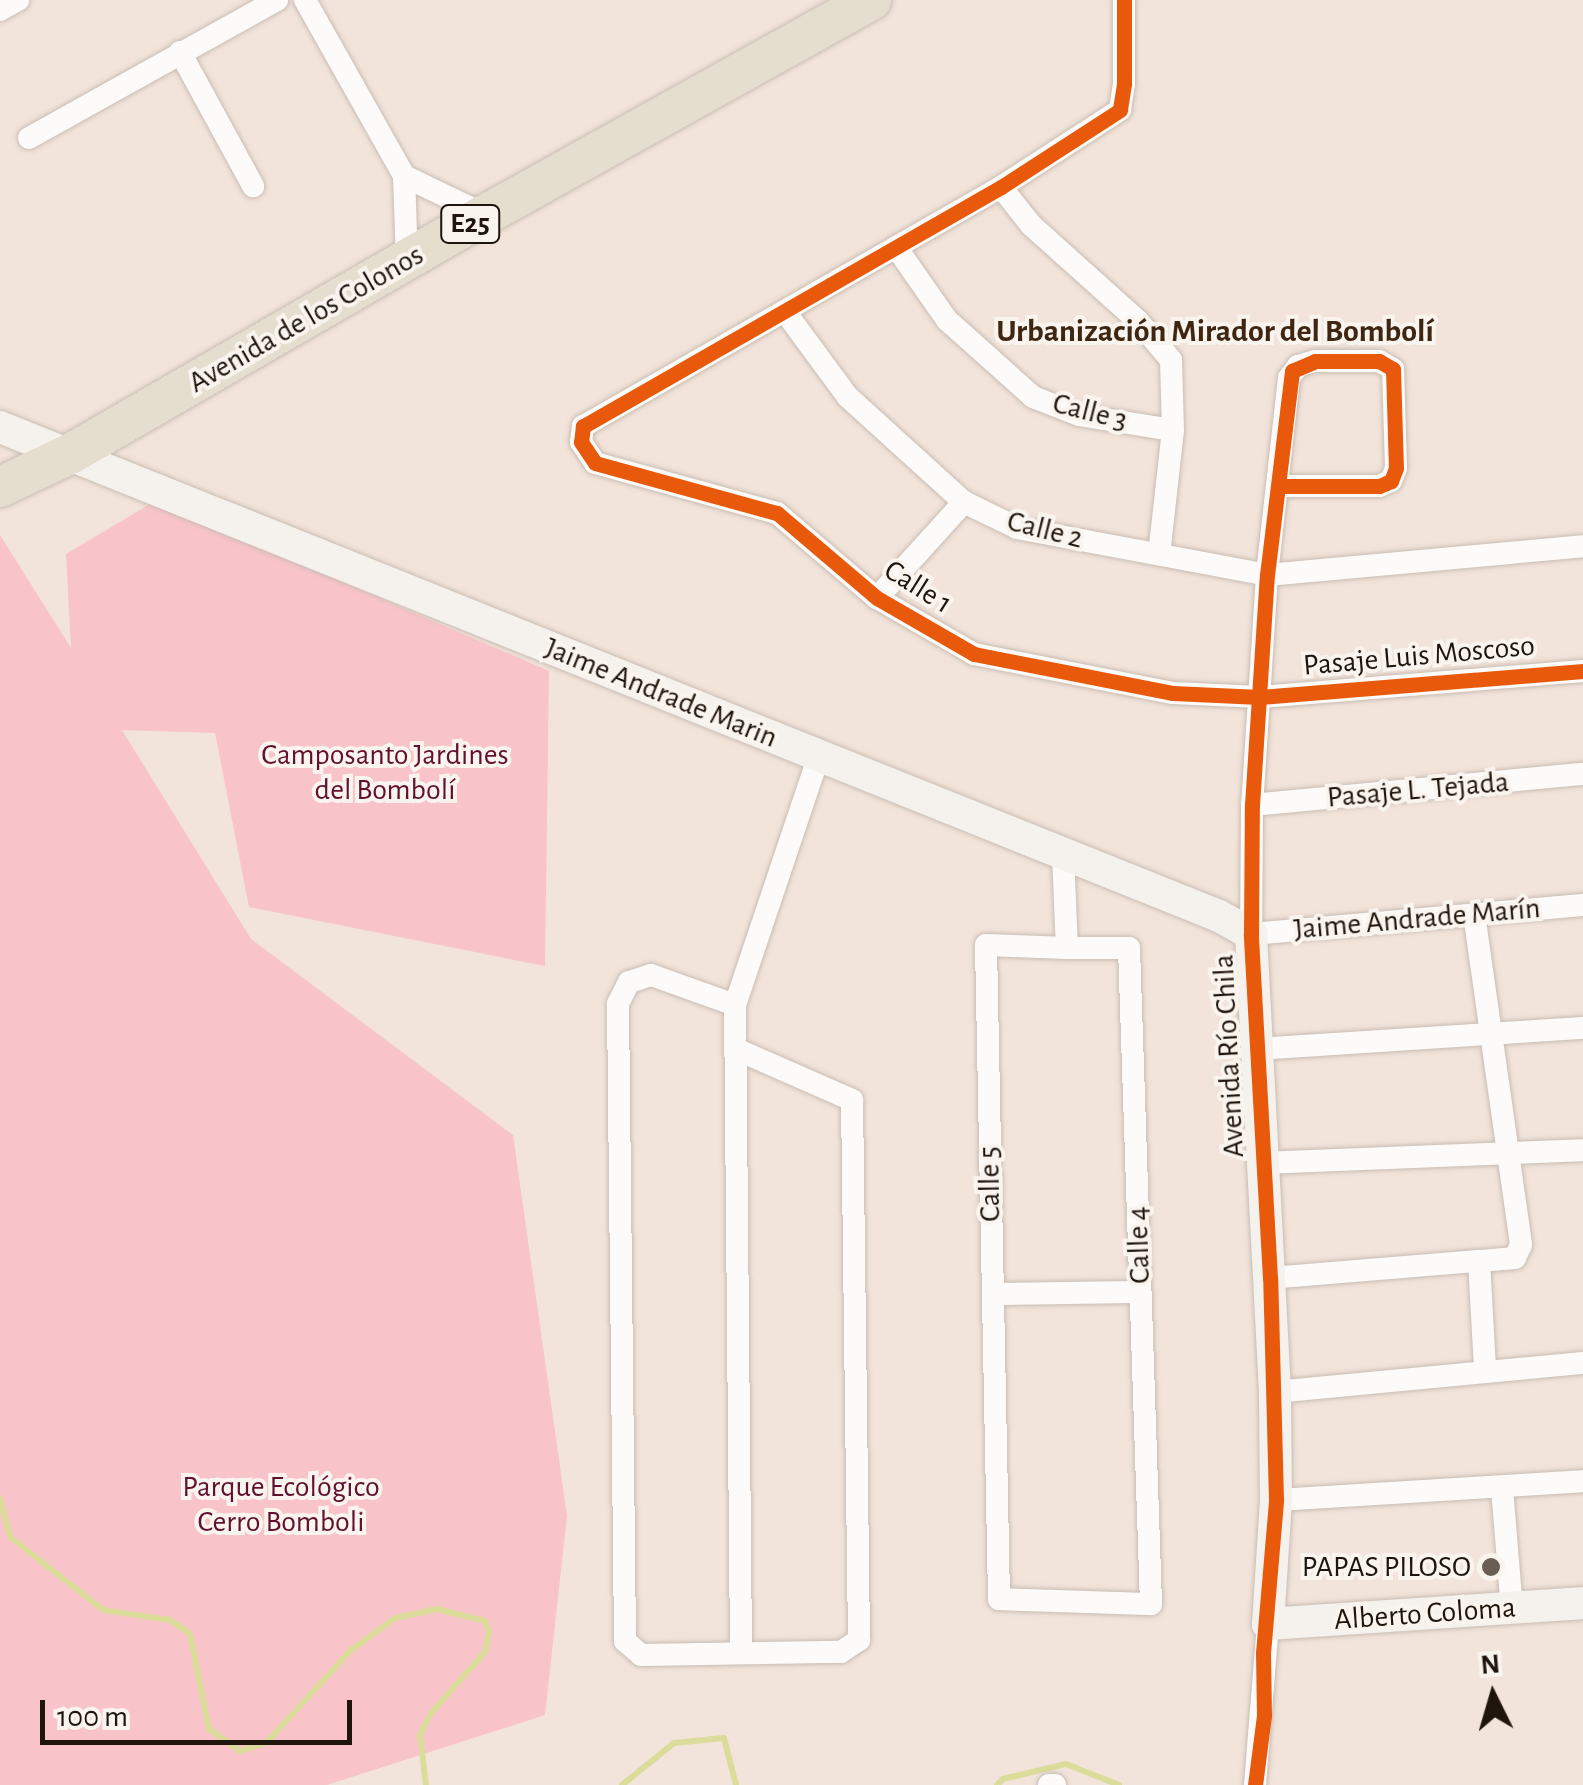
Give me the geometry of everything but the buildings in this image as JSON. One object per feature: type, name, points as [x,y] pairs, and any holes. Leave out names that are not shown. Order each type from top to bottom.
[{"type":"highway","name":"Avenida de los Colonos","points":[[0,487],[72,453],[867,1]]},
{"type":"street","points":[[0,10],[18,0]]},
{"type":"street","points":[[28,138],[278,0]]},
{"type":"street","points":[[305,0],[404,176],[406,262]]},
{"type":"street","points":[[786,312],[1001,186],[1120,110],[1124,84],[1124,0]]},
{"type":"street","points":[[180,52],[253,186]]},
{"type":"street","points":[[404,176],[485,215]]},
{"type":"street","points":[[1001,186],[1031,224],[1165,349],[1173,372],[1172,430],[1159,554]]},
{"type":"street","name":"Calle 3","points":[[896,247],[947,320],[1033,397],[1079,415],[1172,430]]},
{"type":"street","name":"Calle 1","points":[[786,312],[584,426],[581,442],[595,463],[777,513],[877,598],[974,654],[1173,693],[1260,697]]},
{"type":"street","name":"Calle 2","points":[[786,312],[848,398],[964,502],[1016,528],[1267,575],[1583,546]]},
{"type":"street","name":"Avenida Río Chila","points":[[1268,1624],[1276,1500],[1274,1392],[1250,934],[1252,805],[1267,575],[1292,371],[1315,361],[1379,362],[1393,369],[1396,468],[1391,481],[1380,486],[1280,486]]},
{"type":"street","name":"Jaime Andrade Marin","points":[[0,427],[1219,916],[1250,934]]},
{"type":"street","points":[[877,598],[964,502]]},
{"type":"street","name":"Pasaje Luis Moscoso","points":[[1260,697],[1583,671]]},
{"type":"street","points":[[741,1651],[736,1005],[819,756]]},
{"type":"street","name":"Pasaje L. Tejada","points":[[1252,805],[1583,774]]},
{"type":"street","points":[[1063,854],[1067,948]]},
{"type":"street","name":"Jaime Andrade Marín","points":[[1250,934],[1583,905]]},
{"type":"street","points":[[1270,1278],[1511,1259],[1520,1251],[1474,914]]},
{"type":"street","name":"Calle 5","points":[[999,1599],[986,944],[1067,948]]},
{"type":"street","name":"Calle 4","points":[[999,1599],[1150,1604],[1129,948],[1067,948]]},
{"type":"street","points":[[736,1005],[652,975],[629,982],[618,1004],[625,1641],[641,1655],[841,1652],[860,1640],[852,1100],[736,1049]]},
{"type":"street","points":[[1256,1049],[1583,1028]]},
{"type":"street","points":[[1262,1163],[1508,1157],[1583,1150]]},
{"type":"street","points":[[1480,1261],[1486,1370]]},
{"type":"street","points":[[993,1294],[1140,1292]]},
{"type":"street","points":[[1274,1392],[1583,1363]]},
{"type":"street","points":[[1276,1500],[1583,1482]]},
{"type":"street","points":[[1502,1488],[1512,1608]]},
{"type":"street","name":"Alberto Coloma","points":[[1268,1624],[1583,1603]]},
{"type":"street","points":[[1255,1785],[1264,1716],[1263,1652],[1268,1624]]},
{"type":"green space","name":"Parque Ecológico Cerro Bomboli","points":[[155,501],[549,671],[545,966],[249,907],[215,733],[122,730],[251,939],[513,1135],[567,1516],[545,1715],[327,1785],[0,1785],[0,535],[71,648],[66,554]]},
{"type":"waterway","points":[[0,1498],[10,1537],[103,1610],[170,1620],[190,1634],[209,1729],[241,1751],[267,1742],[350,1651],[395,1618],[437,1609],[485,1621],[489,1632],[485,1652],[431,1713],[420,1735],[426,1785]]},
{"type":"waterway","points":[[622,1785],[674,1743],[724,1738],[736,1785]]},
{"type":"waterway","points":[[997,1785],[1003,1779],[1066,1764],[1119,1785]]},
{"type":"cycle path","points":[[1124,0],[1124,84],[1120,110],[1001,187],[583,426],[581,442],[595,463],[777,513],[877,598],[974,654],[1173,693],[1260,697],[1583,671]]},
{"type":"cycle path","points":[[1255,1785],[1264,1716],[1263,1653],[1276,1500],[1270,1278],[1251,934],[1252,805],[1267,575],[1292,371],[1315,361],[1379,361],[1393,369],[1396,468],[1391,481],[1379,486],[1280,486]]},
{"type":"place","name":"PAPAS PILOSO","points":[[1491,1567]]},
{"type":"district","name":"Urbanización Mirador del Bombolí","points":[[1215,331]]},
{"type":"park label","name":"Camposanto Jardines del Bombolí","points":[[385,772]]}]
